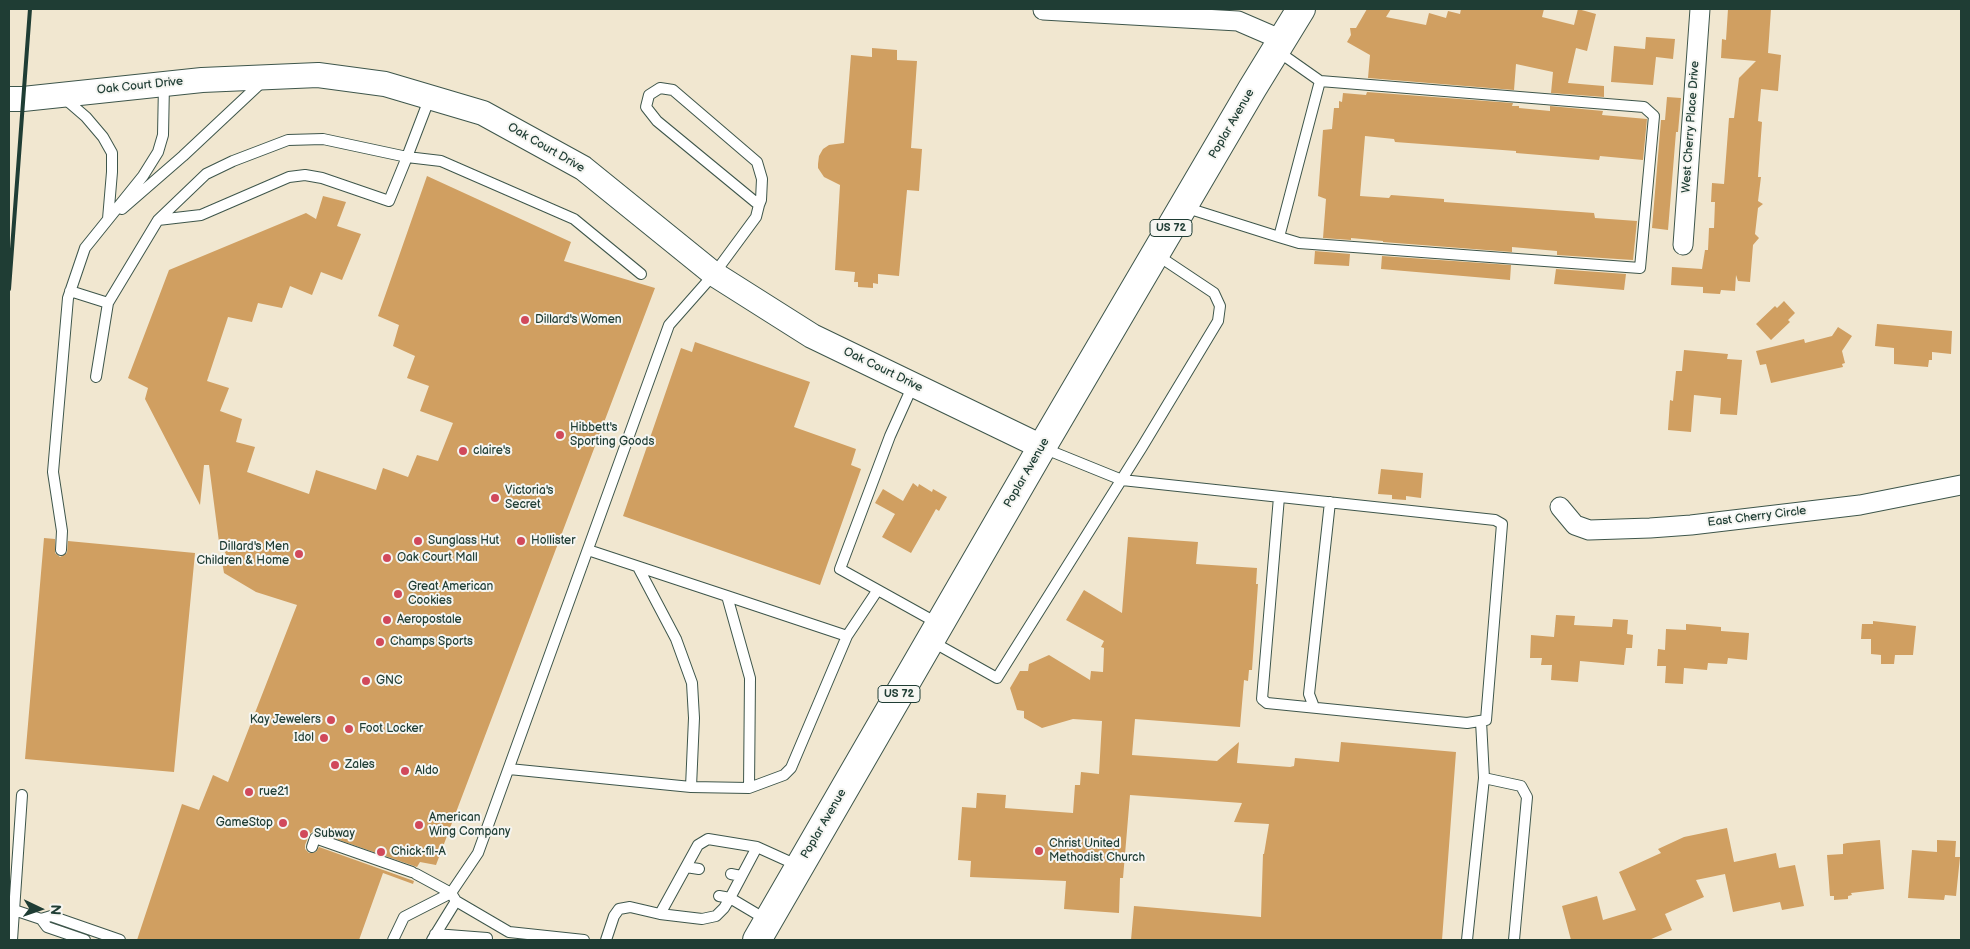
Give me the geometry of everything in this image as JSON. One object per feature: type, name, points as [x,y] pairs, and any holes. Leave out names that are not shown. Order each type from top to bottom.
[{"type":"main road","name":"Poplar Avenue","points":[[763,931],[1042,447],[1183,206],[1302,9]]},
{"type":"street","name":"West Cherry Place Drive","points":[[1683,245],[1700,9]]},
{"type":"street","points":[[1043,10],[1239,15],[1279,45]]},
{"type":"street","name":"Oak Court Drive","points":[[9,99],[202,80],[318,75],[385,84],[483,113],[583,168],[714,274],[812,336],[1042,447]]},
{"type":"street","name":"East Cherry Circle","points":[[1560,507],[1575,525],[1589,530],[1650,528],[1860,505],[1961,485]]},
{"type":"lane","points":[[1183,206],[1299,243],[1640,268],[1654,116],[1644,107],[1320,81],[1279,45]]},
{"type":"lane","points":[[108,220],[156,180],[266,77]]},
{"type":"lane","points":[[1279,237],[1320,81]]},
{"type":"lane","points":[[61,550],[62,531],[53,472],[67,306],[70,291],[85,248],[143,176],[158,152],[163,135],[164,84]]},
{"type":"lane","points":[[496,924],[487,939],[433,937],[478,853],[669,325],[714,274],[756,217],[759,205],[762,179],[757,162],[673,90],[660,88],[649,95],[646,108],[657,121],[759,205]]},
{"type":"lane","points":[[61,95],[98,130],[112,153],[108,220]]},
{"type":"lane","points":[[158,220],[201,215],[289,177],[305,175],[322,178],[389,202],[430,97]]},
{"type":"lane","points":[[96,377],[108,303],[158,220],[206,174],[233,161],[288,140],[323,140],[407,157],[441,161],[574,219],[641,274]]},
{"type":"lane","points":[[913,385],[894,424],[840,569],[877,591],[997,678],[1122,480],[1218,321],[1220,306],[1214,293],[1155,254]]},
{"type":"lane","points":[[70,291],[108,303]]},
{"type":"lane","points":[[1042,447],[1122,480],[1495,520],[1502,524],[1486,720],[1467,724],[1267,703],[1262,699],[1280,497]]},
{"type":"lane","points":[[1314,707],[1309,694],[1330,502]]},
{"type":"lane","points":[[588,550],[847,636]]},
{"type":"lane","points":[[638,567],[676,638],[692,683],[694,718],[691,787]]},
{"type":"lane","points":[[509,769],[691,787],[749,788],[784,775],[791,768],[847,636],[877,591]]},
{"type":"lane","points":[[727,596],[750,678],[749,788]]},
{"type":"lane","points":[[1468,940],[1484,778],[1481,721]]},
{"type":"lane","points":[[1484,778],[1521,786],[1527,796],[1514,940]]},
{"type":"lane","points":[[12,940],[22,795]]},
{"type":"lane","points":[[312,847],[316,838],[414,873],[509,932],[584,940]]},
{"type":"lane","points":[[660,914],[698,845],[708,839],[757,847],[800,866]]},
{"type":"lane","points":[[606,940],[614,916],[619,909],[630,907],[660,914],[702,919],[716,916],[730,898],[736,875],[757,847]]},
{"type":"lane","points":[[686,866],[699,869]]},
{"type":"lane","points":[[674,888],[686,890]]},
{"type":"lane","points":[[719,896],[730,898],[763,931]]},
{"type":"lane","points":[[393,940],[404,917],[454,897]]},
{"type":"lane","points":[[14,910],[41,919],[47,927],[85,940]]},
{"type":"lane","points":[[41,919],[51,916],[120,940]]},
{"type":"building","points":[[1367,9],[1391,9],[1386,17],[1426,25],[1429,13],[1446,18],[1448,11],[1460,14],[1461,9],[1544,9],[1542,17],[1574,25],[1578,9],[1596,14],[1587,51],[1576,48],[1568,83],[1604,86],[1604,97],[1551,93],[1553,72],[1516,64],[1514,90],[1368,78],[1370,55],[1347,42],[1351,35],[1350,28],[1356,28]]},
{"type":"building","points":[[1728,9],[1771,9],[1768,53],[1781,55],[1778,91],[1761,89],[1758,121],[1762,122],[1758,177],[1761,177],[1758,201],[1763,204],[1758,208],[1755,234],[1759,238],[1753,245],[1750,282],[1738,281],[1736,275],[1735,291],[1721,290],[1720,294],[1703,293],[1703,287],[1671,285],[1672,267],[1702,269],[1705,250],[1708,250],[1709,228],[1714,228],[1715,202],[1711,202],[1712,183],[1724,184],[1729,118],[1734,118],[1739,78],[1756,61],[1721,58],[1722,39],[1726,40]]},
{"type":"building","points":[[1646,37],[1675,39],[1673,59],[1656,57],[1653,85],[1611,82],[1614,46],[1645,49]]},
{"type":"building","points":[[872,48],[897,50],[897,60],[917,61],[911,148],[922,149],[919,191],[907,190],[899,276],[878,274],[878,284],[873,283],[873,288],[858,287],[858,282],[854,282],[855,272],[835,270],[840,185],[824,177],[818,168],[819,156],[823,149],[829,145],[844,143],[851,55],[872,57]]},
{"type":"building","points":[[1367,92],[1513,103],[1512,106],[1519,106],[1519,108],[1550,111],[1550,106],[1603,111],[1602,115],[1647,119],[1643,160],[1600,156],[1599,160],[1516,153],[1516,151],[1395,142],[1394,139],[1365,136],[1360,196],[1389,198],[1391,195],[1444,199],[1444,202],[1594,213],[1595,218],[1637,221],[1633,260],[1557,255],[1557,251],[1512,247],[1512,252],[1351,238],[1351,240],[1323,238],[1326,199],[1318,196],[1323,130],[1332,129],[1334,108],[1339,108],[1339,101],[1342,102],[1343,93],[1366,95]]},
{"type":"building","points":[[1667,97],[1681,98],[1678,132],[1676,132],[1668,230],[1652,228],[1661,120],[1665,120]]},
{"type":"building","name":"Oak Court Mall","points":[[427,176],[571,242],[564,261],[655,288],[436,865],[420,862],[417,867],[313,831],[305,845],[305,849],[309,853],[316,852],[319,847],[414,881],[413,884],[383,873],[359,940],[137,940],[182,804],[199,810],[213,775],[228,782],[297,605],[256,592],[224,573],[221,556],[227,556],[219,542],[209,465],[204,465],[200,505],[145,399],[148,388],[128,378],[169,270],[306,213],[316,219],[323,196],[346,202],[337,226],[361,234],[342,280],[321,272],[312,295],[290,286],[282,308],[258,303],[252,322],[228,317],[207,381],[229,388],[220,411],[242,419],[236,442],[255,447],[247,472],[309,494],[316,470],[376,490],[383,468],[408,477],[417,455],[438,461],[453,423],[420,411],[429,386],[407,378],[415,356],[393,346],[399,325],[378,316]]},
{"type":"building","points":[[1315,251],[1350,254],[1349,266],[1314,264]]},
{"type":"building","points":[[1382,256],[1511,265],[1510,280],[1381,269]]},
{"type":"building","points":[[1556,269],[1626,274],[1624,290],[1554,284]]},
{"type":"building","points":[[1784,301],[1795,313],[1788,320],[1790,322],[1771,340],[1756,324],[1775,306],[1777,308]]},
{"type":"building","points":[[1877,324],[1952,331],[1951,354],[1932,352],[1932,360],[1929,360],[1928,367],[1894,364],[1894,348],[1875,346]]},
{"type":"building","points":[[1838,327],[1852,336],[1842,351],[1845,363],[1842,364],[1843,367],[1771,383],[1766,364],[1760,365],[1756,351],[1804,339],[1805,343],[1832,336]]},
{"type":"building","points":[[695,342],[810,382],[794,427],[856,449],[851,465],[861,469],[820,585],[623,516],[681,348],[692,352]]},
{"type":"building","points":[[1684,350],[1728,354],[1727,359],[1742,360],[1737,415],[1720,414],[1721,398],[1694,395],[1691,432],[1668,430],[1670,400],[1673,401],[1676,371],[1682,371]]},
{"type":"building","points":[[1381,469],[1423,473],[1421,498],[1406,496],[1406,500],[1392,499],[1392,495],[1378,494]]},
{"type":"building","points":[[913,483],[918,487],[919,484],[932,492],[933,489],[947,497],[939,511],[936,509],[911,553],[882,537],[895,514],[875,503],[883,489],[903,501]]},
{"type":"building","points":[[1128,537],[1198,542],[1196,564],[1257,568],[1256,584],[1258,584],[1252,670],[1249,670],[1248,681],[1244,680],[1240,727],[1135,719],[1132,755],[1217,761],[1239,742],[1237,763],[1290,767],[1294,766],[1295,758],[1339,762],[1341,742],[1456,752],[1442,940],[1131,940],[1134,906],[1261,917],[1263,854],[1269,824],[1234,822],[1242,803],[1130,795],[1123,878],[1120,878],[1119,913],[1064,909],[1066,881],[970,877],[971,861],[958,860],[962,807],[976,808],[977,793],[1006,795],[1005,808],[1073,813],[1075,785],[1080,785],[1081,772],[1099,774],[1102,721],[1073,719],[1042,728],[1024,718],[1024,711],[1017,710],[1010,688],[1020,671],[1028,671],[1029,664],[1049,655],[1090,680],[1091,671],[1103,672],[1104,648],[1101,647],[1104,641],[1066,620],[1084,590],[1122,613]]},
{"type":"building","points":[[44,538],[55,539],[55,553],[60,557],[67,553],[68,541],[195,553],[174,772],[25,759]]},
{"type":"building","points":[[1556,615],[1575,616],[1574,625],[1612,627],[1613,619],[1628,620],[1627,634],[1633,635],[1632,648],[1626,648],[1624,665],[1580,661],[1578,682],[1551,680],[1552,665],[1541,665],[1542,658],[1530,658],[1531,635],[1554,637]]},
{"type":"building","points":[[1873,621],[1916,626],[1913,655],[1895,655],[1894,664],[1881,664],[1881,655],[1871,654],[1871,639],[1861,639],[1862,624],[1873,624]]},
{"type":"building","points":[[1686,624],[1721,627],[1721,631],[1749,633],[1747,660],[1728,658],[1727,664],[1708,663],[1707,670],[1684,668],[1683,684],[1665,683],[1666,666],[1657,666],[1658,649],[1665,650],[1666,629],[1686,630]]},
{"type":"building","points":[[1727,828],[1734,862],[1776,853],[1779,868],[1795,865],[1804,906],[1782,910],[1780,902],[1733,912],[1725,874],[1696,880],[1704,897],[1665,914],[1672,930],[1649,940],[1571,940],[1562,906],[1597,896],[1603,920],[1636,910],[1619,872],[1661,853],[1658,849],[1684,837]]},
{"type":"building","points":[[1880,840],[1884,889],[1851,893],[1852,895],[1848,896],[1848,899],[1834,900],[1834,896],[1830,896],[1827,855],[1843,854],[1843,844]]},
{"type":"building","points":[[1937,840],[1956,841],[1955,857],[1960,857],[1956,896],[1945,895],[1944,900],[1908,898],[1912,850],[1937,852]]},
{"type":"railway","points":[[9,289],[30,9]]},
{"type":"place","name":"Dillard's Women","points":[[525,320]]},
{"type":"place","name":"Hibbett's Sporting Goods","points":[[560,435]]},
{"type":"place","name":"claire's","points":[[463,451]]},
{"type":"place","name":"Victoria's Secret","points":[[495,498]]},
{"type":"place","name":"Sunglass Hut","points":[[418,541]]},
{"type":"place","name":"Hollister","points":[[521,541]]},
{"type":"place","name":"Dillard's Men Children & Home","points":[[299,554]]},
{"type":"place","name":"Oak Court Mall","points":[[387,558]]},
{"type":"place","name":"Great American Cookies","points":[[398,594]]},
{"type":"place","name":"Aeropostale","points":[[387,620]]},
{"type":"place","name":"Champs Sports","points":[[380,642]]},
{"type":"place","name":"GNC","points":[[366,681]]},
{"type":"place","name":"Kay Jewelers","points":[[331,720]]},
{"type":"place","name":"Foot Locker","points":[[349,729]]},
{"type":"place","name":"Idol","points":[[324,738]]},
{"type":"place","name":"Zales","points":[[335,765]]},
{"type":"place","name":"Aldo","points":[[405,771]]},
{"type":"place","name":"rue21","points":[[249,792]]},
{"type":"place","name":"GameStop","points":[[283,823]]},
{"type":"place","name":"American Wing Company","points":[[419,825]]},
{"type":"place","name":"Subway","points":[[304,834]]},
{"type":"place","name":"Christ United Methodist Church","points":[[1039,851]]},
{"type":"place","name":"Chick-fil-A","points":[[381,852]]}]
